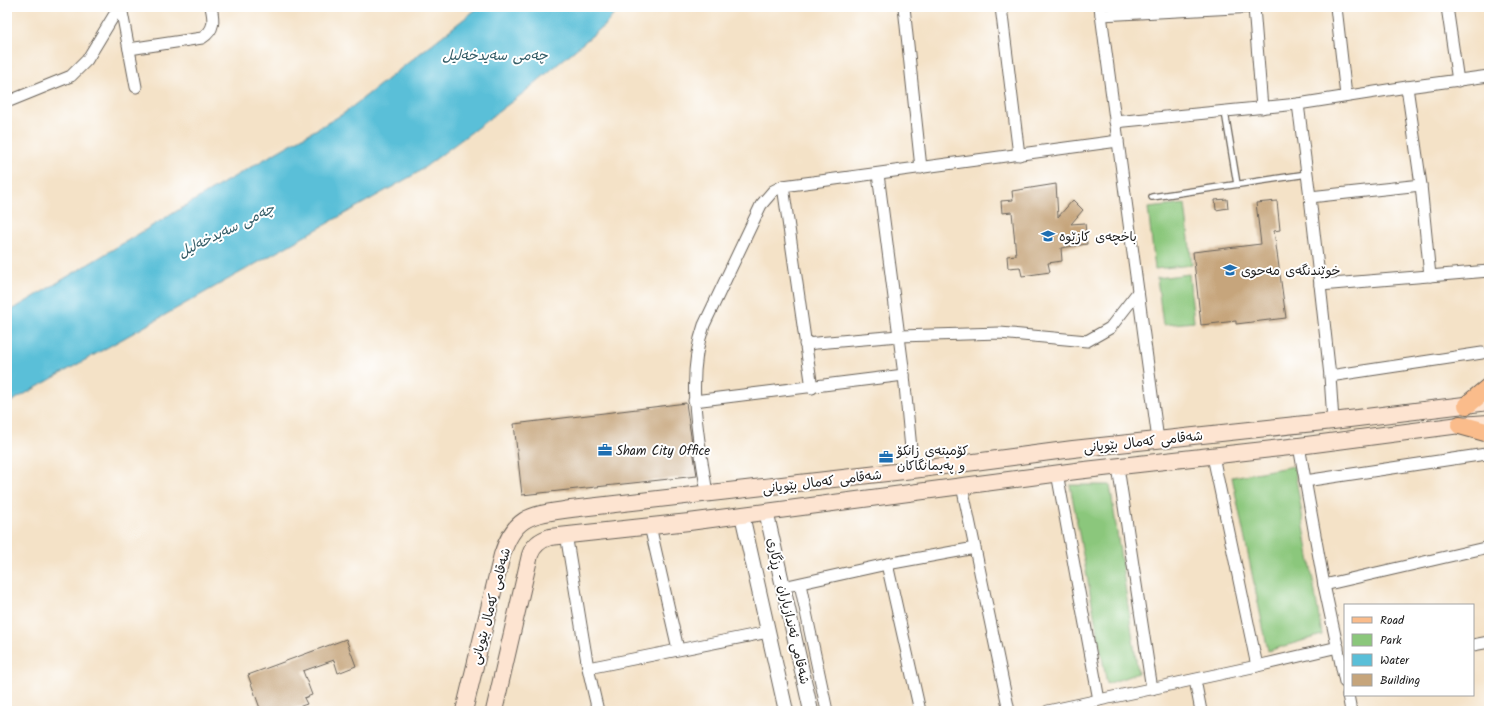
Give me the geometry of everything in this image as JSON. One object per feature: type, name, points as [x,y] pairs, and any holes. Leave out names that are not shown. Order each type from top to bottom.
[{"type":"main road","points":[[1467,405],[1489,387]]},
{"type":"main road","name":"شەقامی کەمال بێویانی","points":[[464,711],[502,555],[510,534],[518,525],[532,517],[548,513],[913,470],[1074,449],[1333,421],[1489,402]]},
{"type":"main road","name":"شەقامی کەمال بێویانی","points":[[494,711],[532,551],[542,540],[550,537],[566,534],[689,522],[1076,470],[1118,467],[1299,446],[1460,425],[1489,424]]},
{"type":"main road","points":[[1460,425],[1489,433]]},
{"type":"main road","points":[[1074,449],[1078,455],[1080,463],[1076,470]]},
{"type":"main road","points":[[686,497],[682,505],[683,515],[689,522]]},
{"type":"street","points":[[120,7],[136,87]]},
{"type":"street","points":[[7,102],[71,76],[87,60],[120,7]]},
{"type":"street","points":[[129,49],[202,38],[208,34],[214,22],[211,7]]},
{"type":"street","points":[[904,7],[922,168]]},
{"type":"street","points":[[1001,7],[1020,155]]},
{"type":"street","points":[[1158,440],[1100,11],[1254,7],[1262,108]]},
{"type":"street","points":[[1336,7],[1346,96]]},
{"type":"street","points":[[1447,7],[1458,80]]},
{"type":"street","points":[[1115,122],[1298,104],[1407,86],[1489,76]]},
{"type":"street","points":[[1407,86],[1421,185],[1430,276]]},
{"type":"street","points":[[1298,104],[1320,285],[1330,376],[1333,421]]},
{"type":"street","points":[[707,494],[694,401],[696,352],[699,338],[761,205],[773,191],[783,186],[1118,141]]},
{"type":"street","points":[[878,174],[900,336],[913,470]]},
{"type":"street","points":[[1310,197],[1421,185]]},
{"type":"street","points":[[783,186],[812,388]]},
{"type":"street","points":[[1320,285],[1489,271]]},
{"type":"street","points":[[805,344],[900,336],[1000,334],[1087,341],[1110,328],[1138,292]]},
{"type":"street","points":[[1330,376],[1482,353]]},
{"type":"street","points":[[694,401],[812,388],[904,375]]},
{"type":"street","points":[[1299,446],[1324,585],[1344,674]]},
{"type":"street","points":[[1305,481],[1486,454]]},
{"type":"street","points":[[1213,456],[1257,666]]},
{"type":"street","points":[[1118,467],[1152,689]]},
{"type":"street","points":[[1057,473],[1100,700]]},
{"type":"street","points":[[962,486],[1008,711]]},
{"type":"street","name":"شەقامی ئەندازیاران - ڕزگاری","points":[[766,511],[811,711]]},
{"type":"street","name":"شەقامی ئەندازیاران - ڕزگاری","points":[[742,515],[786,711]]},
{"type":"street","points":[[650,526],[678,649]]},
{"type":"street","points":[[566,534],[588,668],[598,711]]},
{"type":"street","points":[[1324,585],[1489,547]]},
{"type":"street","points":[[783,587],[887,564],[975,548]]},
{"type":"street","points":[[887,564],[920,711]]},
{"type":"street","points":[[800,584],[828,711]]},
{"type":"street","points":[[588,668],[768,632]]},
{"type":"street","points":[[1474,645],[1489,642]]},
{"type":"street","points":[[1048,711],[1195,680],[1338,647]]},
{"type":"street","points":[[1195,680],[1201,711]]},
{"type":"street","points":[[1348,696],[1351,711]]},
{"type":"lane","points":[[1225,112],[1237,184]]},
{"type":"lane","points":[[1152,197],[1307,174]]},
{"type":"green space","points":[[1185,204],[1192,265],[1155,269],[1148,208]]},
{"type":"green space","points":[[1189,274],[1194,322],[1163,325],[1157,278]]},
{"type":"green space","points":[[1294,466],[1322,635],[1268,651],[1232,477]]},
{"type":"green space","points":[[1070,485],[1110,485],[1138,673],[1107,684]]},
{"type":"water","name":"چەمی سەیدخەلیل","points":[[479,7],[620,7],[606,24],[522,94],[417,173],[7,404],[7,313],[225,182],[343,114]]},
{"type":"building","points":[[1056,184],[1058,217],[1073,200],[1083,210],[1071,224],[1085,223],[1087,244],[1061,248],[1062,261],[1048,263],[1050,272],[1022,276],[1020,267],[1008,268],[1007,256],[1016,255],[1012,212],[1002,213],[1001,201],[1013,200],[1012,191]]},
{"type":"building","points":[[1227,199],[1228,208],[1216,210],[1215,200]]},
{"type":"building","points":[[1277,201],[1280,230],[1274,231],[1286,318],[1236,324],[1236,321],[1201,325],[1193,252],[1261,244],[1256,203]]},
{"type":"building","name":"Sham City Office","points":[[686,403],[697,476],[522,495],[514,424]]},
{"type":"building","points":[[346,639],[356,666],[338,673],[334,660],[303,671],[312,695],[304,698],[307,704],[287,711],[261,711],[248,675]]},
{"type":"place","name":"باخچەی کازێوە","points":[[1048,236]]},
{"type":"place","name":"خوێندنگەی مەحوی","points":[[1230,270]]},
{"type":"place","name":"Sham City Office","points":[[605,450]]},
{"type":"place","name":"کۆمیتەی زانکۆ و پەیمانگاکان","points":[[886,457]]}]
